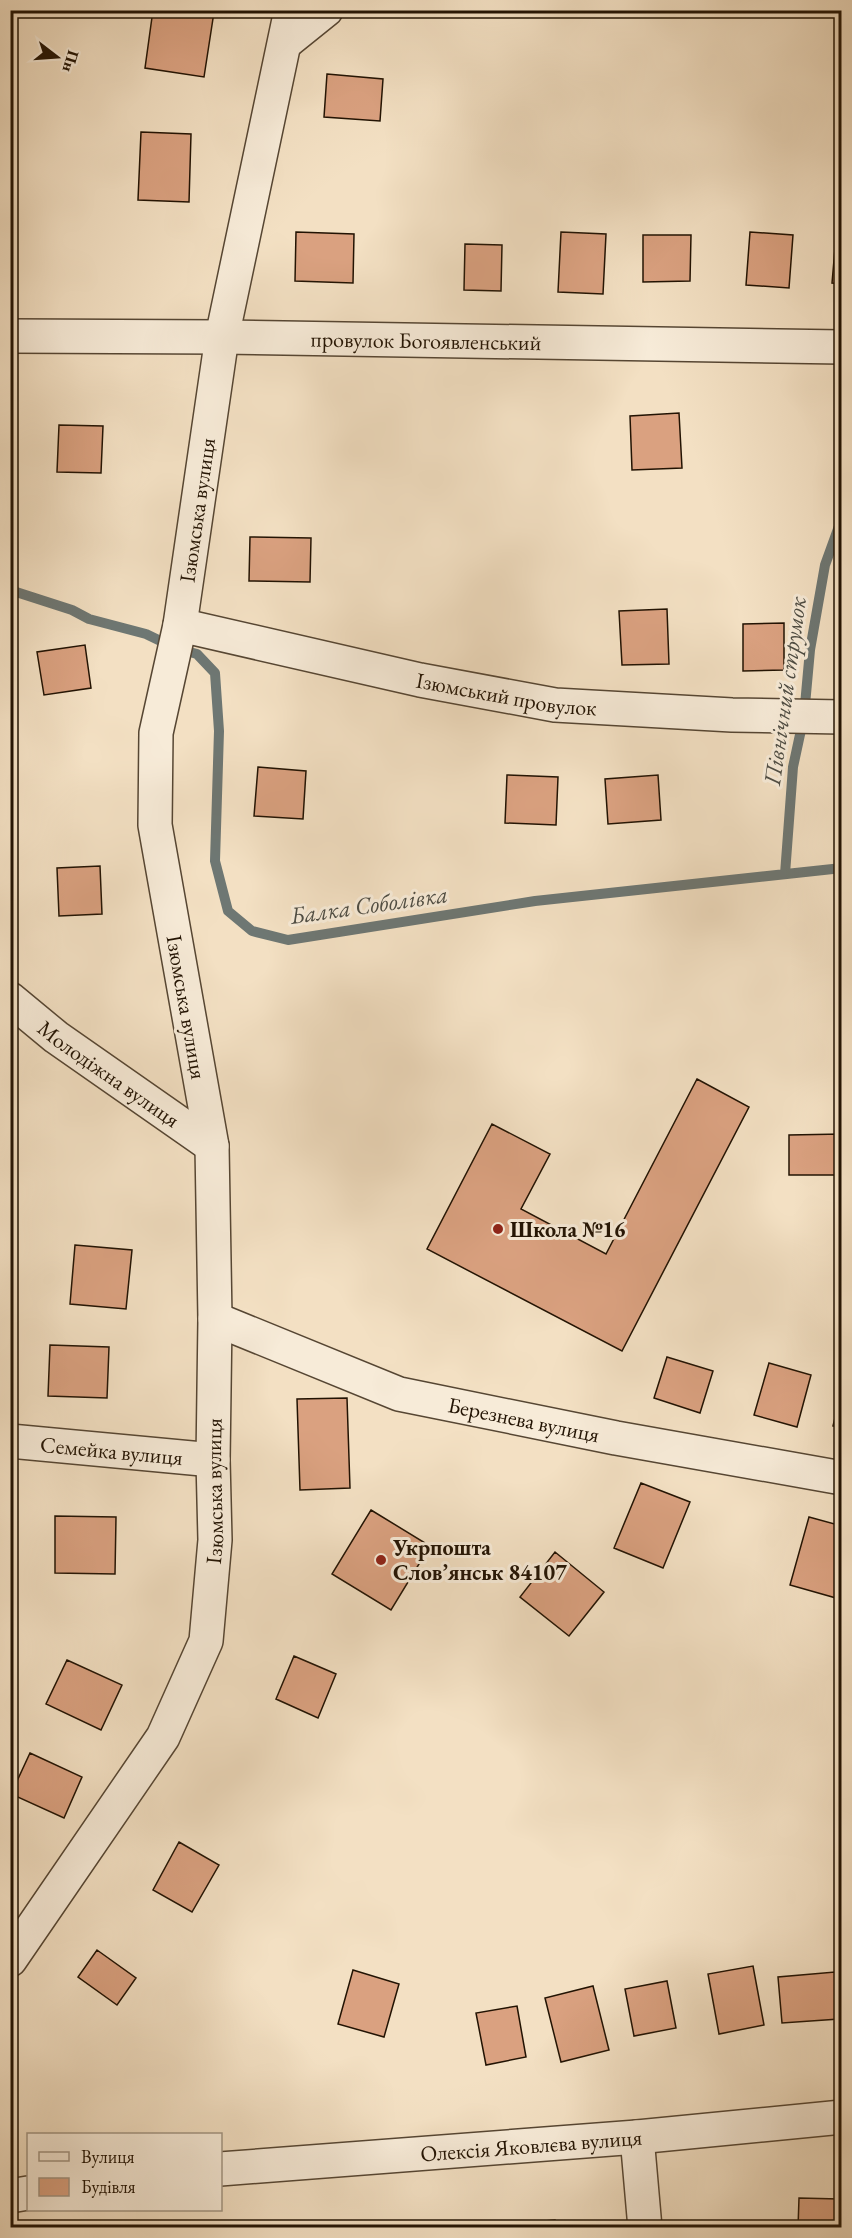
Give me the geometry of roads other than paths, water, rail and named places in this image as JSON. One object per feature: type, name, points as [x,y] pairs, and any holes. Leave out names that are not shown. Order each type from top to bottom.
[{"type":"street","name":"Ізюмська вулиця","points":[[10,1960],[163,1737],[206,1641],[215,1540],[212,1146],[155,825],[156,733],[180,625],[222,337],[291,10]]},
{"type":"street","points":[[285,43],[326,10]]},
{"type":"street","name":"провулок Богоявленський","points":[[10,336],[222,337],[842,347]]},
{"type":"street","name":"Ізюмський провулок","points":[[180,625],[420,681],[555,705],[732,715],[842,717]]},
{"type":"street","name":"Молодіжна вулиця","points":[[10,999],[56,1037],[212,1146]]},
{"type":"street","name":"Березнева вулиця","points":[[215,1319],[399,1394],[616,1438],[842,1478]]},
{"type":"street","name":"Семейка вулиця","points":[[10,1441],[213,1460]]},
{"type":"street","name":"Олексія Яковлєва вулиця","points":[[222,2169],[638,2137],[842,2117]]},
{"type":"street","points":[[638,2137],[645,2228]]},
{"type":"street","points":[[10,2196],[27,2193]]},
{"type":"waterway","name":"Північний струмок","points":[[785,874],[793,767],[804,716],[810,650],[825,565],[842,518]]},
{"type":"waterway","name":"Балка Соболівка","points":[[10,590],[72,610],[89,619],[146,634],[175,648],[197,654],[215,673],[219,731],[215,861],[228,911],[252,931],[288,940],[535,901],[842,868]]},
{"type":"place","name":"Школа №16","points":[[498,1229]]},
{"type":"place","name":"Укрпошта Слов’янськ 84107","points":[[381,1560]]}]
